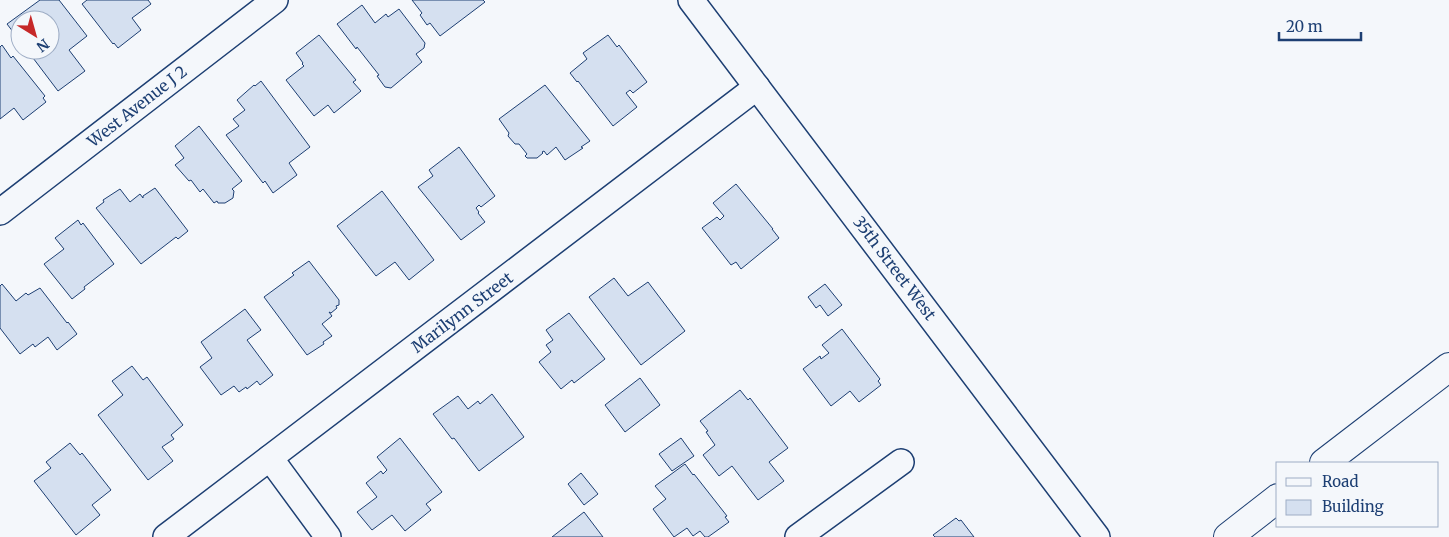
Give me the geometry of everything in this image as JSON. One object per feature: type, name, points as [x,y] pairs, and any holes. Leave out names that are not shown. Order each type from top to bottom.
[{"type":"main road","points":[[1325,462],[1449,367]]},
{"type":"main road","points":[[1228,537],[1276,500]]},
{"type":"street","name":"West Avenue J 2","points":[[2,207],[275,0]]},
{"type":"street","name":"35th Street West","points":[[691,0],[1098,537]]},
{"type":"street","name":"Marilynn Street","points":[[166,537],[757,87]]},
{"type":"street","points":[[270,458],[328,537]]},
{"type":"street","points":[[798,537],[901,462]]},
{"type":"building","points":[[40,0],[59,0],[87,36],[69,50],[85,71],[58,91],[35,60],[60,60],[60,10],[26,10]]},
{"type":"building","points":[[87,0],[148,0],[151,4],[132,18],[141,30],[118,48],[82,4]]},
{"type":"building","points":[[412,0],[483,0],[485,2],[440,36],[430,23],[427,25],[420,15],[422,13]]},
{"type":"building","points":[[362,5],[375,23],[386,14],[388,17],[399,9],[425,43],[424,48],[416,54],[422,62],[391,88],[385,87],[377,76],[379,75],[337,24]]},
{"type":"building","points":[[319,35],[356,80],[353,82],[361,91],[334,113],[328,105],[314,116],[286,80],[304,66],[296,53]]},
{"type":"building","points":[[608,35],[617,47],[619,45],[647,82],[633,93],[630,90],[626,93],[637,107],[613,126],[570,73],[587,59],[583,53]]},
{"type":"building","points":[[2,45],[10,57],[10,60],[16,60],[45,96],[43,98],[46,102],[23,120],[14,108],[0,119],[0,47]]},
{"type":"building","points":[[261,81],[310,147],[289,163],[297,175],[273,193],[226,135],[239,126],[233,119],[245,110],[237,100]]},
{"type":"building","points":[[545,85],[590,141],[565,160],[556,147],[547,155],[544,151],[537,158],[527,158],[525,156],[527,154],[519,144],[515,144],[508,136],[509,133],[499,119]]},
{"type":"building","points":[[199,126],[242,181],[232,189],[234,191],[233,198],[225,203],[218,203],[217,201],[214,203],[203,189],[200,192],[191,180],[189,181],[175,165],[184,158],[175,146]]},
{"type":"building","points":[[459,147],[495,196],[481,207],[479,205],[476,208],[485,222],[461,240],[418,187],[433,176],[429,170]]},
{"type":"building","points":[[736,184],[779,238],[741,269],[736,262],[731,265],[702,228],[717,217],[720,220],[724,216],[713,203]]},
{"type":"building","points":[[155,188],[188,231],[178,239],[176,237],[141,264],[96,208],[104,202],[103,200],[120,189],[130,202],[140,194],[143,198],[143,196]]},
{"type":"building","points":[[382,191],[434,260],[409,280],[395,262],[376,276],[337,226]]},
{"type":"building","points":[[78,220],[81,225],[83,223],[114,264],[84,287],[85,289],[72,299],[44,264],[64,249],[55,238]]},
{"type":"building","points":[[309,261],[339,300],[339,305],[331,313],[329,312],[332,316],[322,324],[332,336],[323,342],[324,344],[307,355],[264,297],[294,275],[292,273]]},
{"type":"building","points":[[614,278],[628,296],[648,282],[685,331],[641,365],[589,297]]},
{"type":"building","points":[[2,284],[16,301],[26,293],[28,295],[40,288],[77,334],[57,350],[48,337],[35,347],[33,344],[20,354],[0,328],[0,286]]},
{"type":"building","points":[[825,284],[842,305],[828,316],[820,305],[816,308],[808,297]]},
{"type":"building","points":[[245,309],[261,330],[247,340],[273,375],[260,385],[257,381],[247,389],[246,387],[239,392],[234,386],[221,395],[200,367],[212,358],[201,342]]},
{"type":"building","points":[[569,313],[605,359],[574,383],[572,380],[561,389],[539,362],[551,352],[546,345],[553,340],[546,330]]},
{"type":"building","points":[[842,329],[880,379],[878,381],[881,385],[859,402],[850,391],[831,406],[803,369],[820,356],[821,359],[829,353],[822,345]]},
{"type":"building","points":[[132,366],[143,380],[147,377],[183,425],[171,435],[174,439],[162,447],[173,461],[148,480],[98,415],[123,395],[112,381]]},
{"type":"building","points":[[640,378],[660,405],[625,432],[605,405]]},
{"type":"building","points":[[740,390],[748,400],[750,398],[788,448],[769,462],[784,481],[758,500],[732,466],[719,476],[703,455],[715,445],[700,421]]},
{"type":"building","points":[[492,394],[524,437],[479,471],[433,414],[458,396],[468,409],[478,401],[480,404]]},
{"type":"building","points":[[400,438],[442,492],[426,504],[431,510],[405,531],[392,515],[372,530],[357,512],[377,497],[366,483],[381,471],[383,474],[387,470],[377,457]]},
{"type":"building","points":[[681,438],[694,456],[672,471],[659,454]]},
{"type":"building","points":[[70,443],[80,455],[82,453],[111,490],[92,505],[100,515],[76,535],[34,481],[51,468],[46,462]]},
{"type":"building","points":[[685,464],[727,516],[725,517],[729,522],[708,537],[705,537],[700,531],[693,536],[687,528],[674,537],[653,509],[666,499],[655,486]]},
{"type":"building","points":[[581,473],[598,494],[584,505],[568,484]]},
{"type":"building","points":[[584,512],[603,537],[552,537]]},
{"type":"building","points":[[956,518],[959,521],[961,520],[974,537],[935,537],[933,535]]}]
